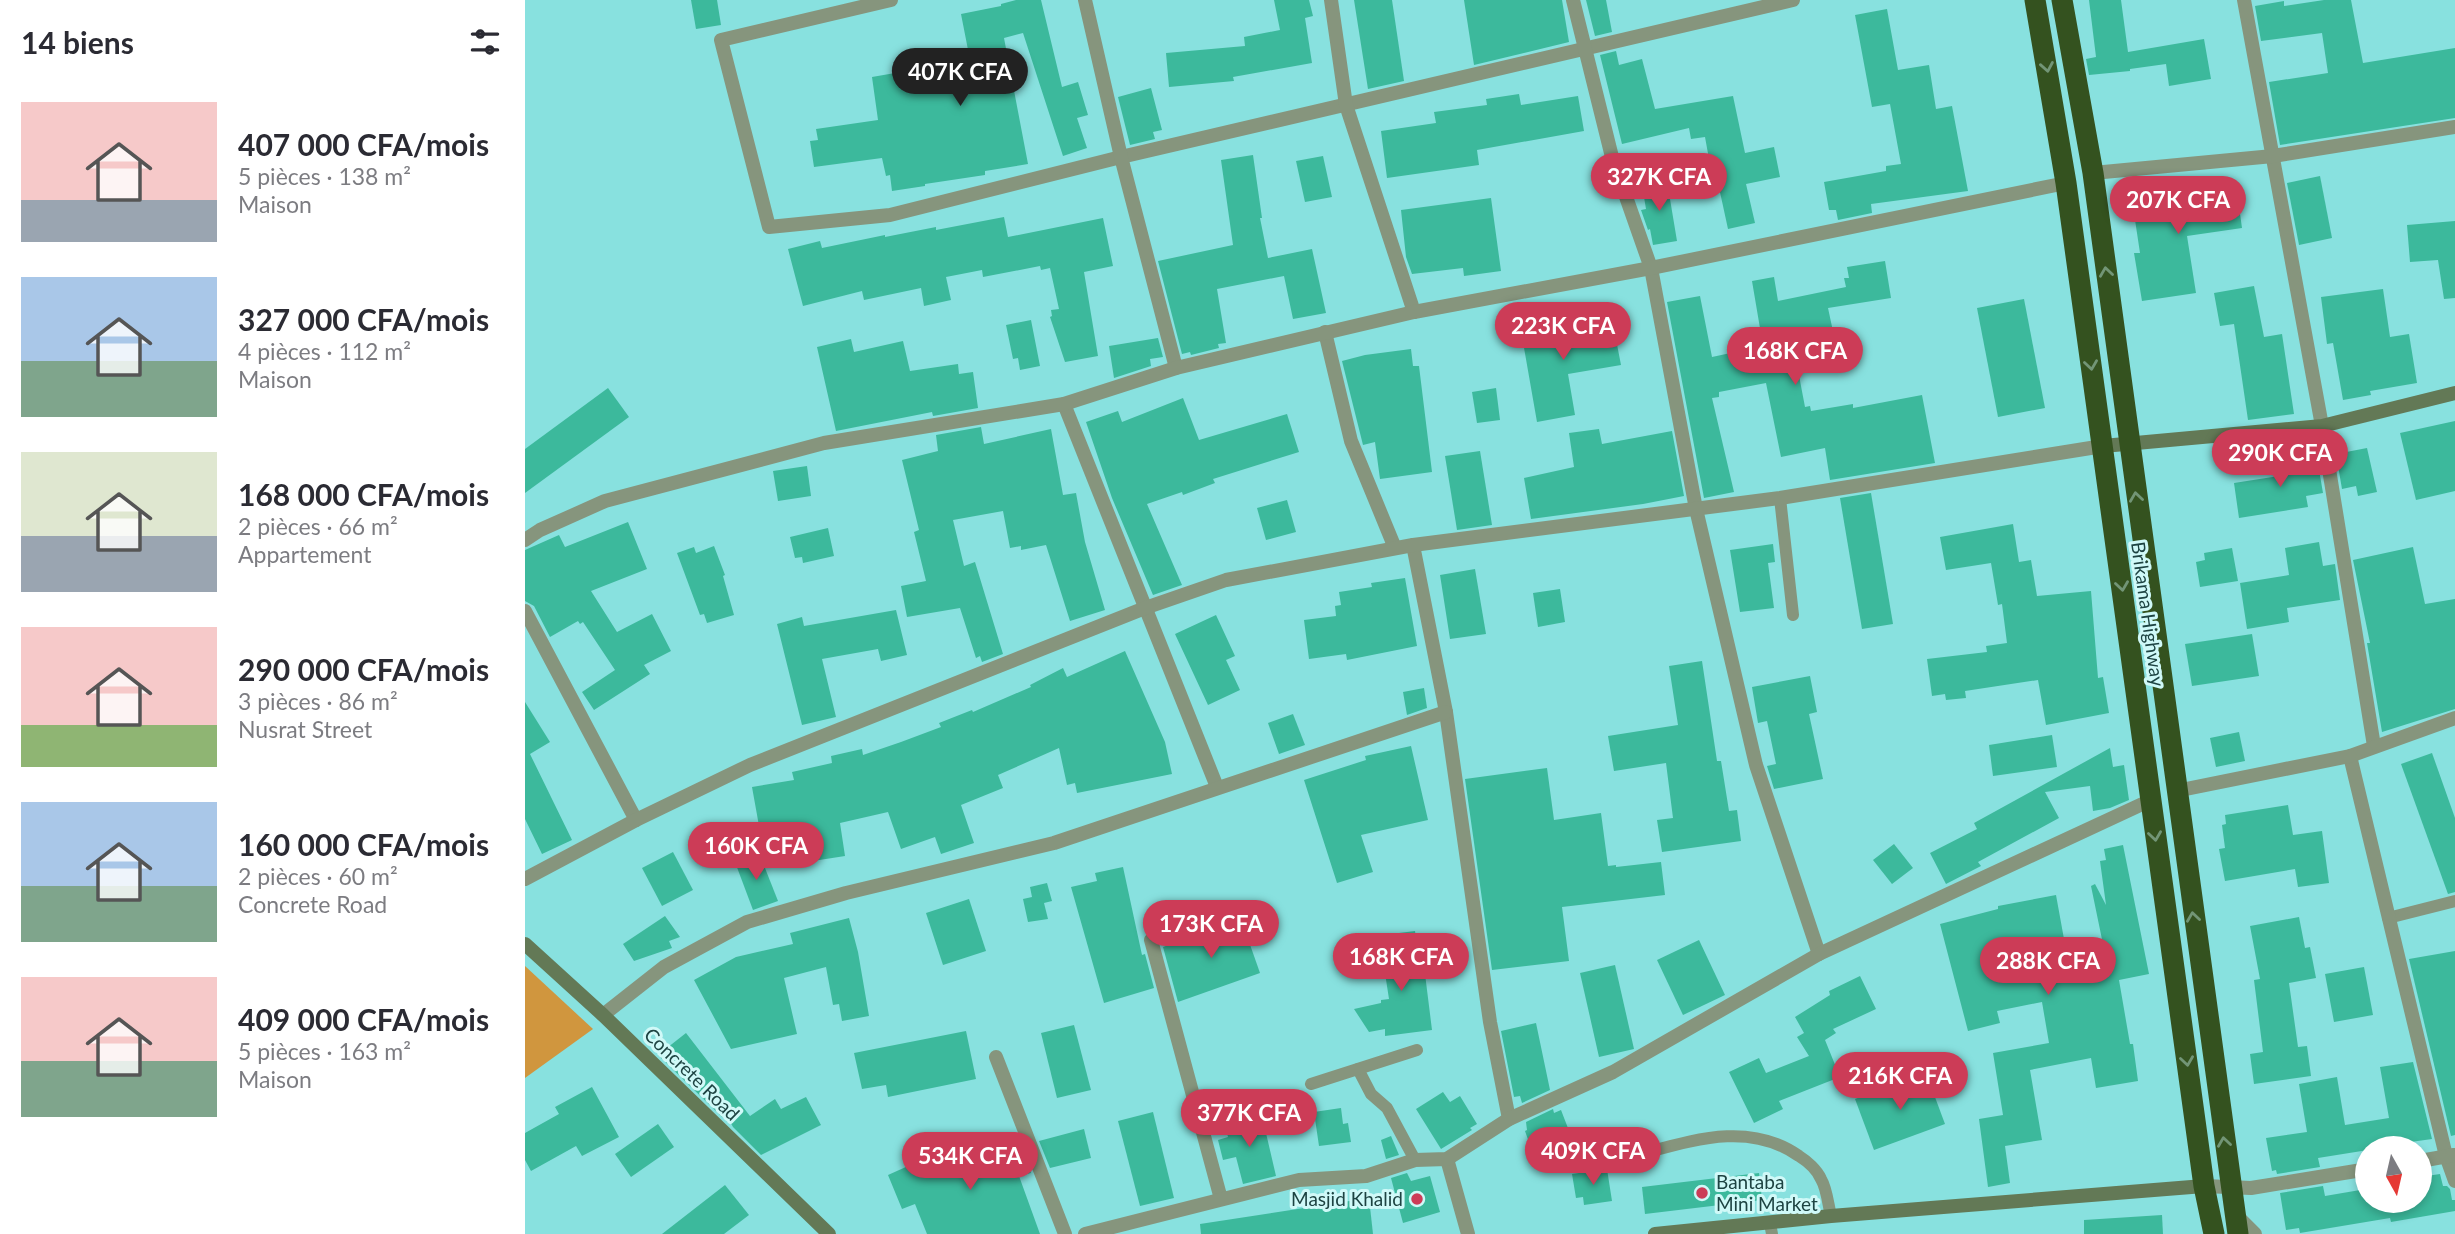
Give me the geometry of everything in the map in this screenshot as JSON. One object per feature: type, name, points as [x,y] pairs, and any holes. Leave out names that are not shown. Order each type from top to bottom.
[{"type":"highway","name":"Brikama Highway","points":[[2035,0],[2066,183],[2204,1186],[2214,1234]]},
{"type":"highway","name":"Brikama Highway","points":[[2062,0],[2093,173],[2238,1234]]},
{"type":"street","points":[[891,0],[869,3],[721,40],[769,227],[890,215],[1793,0]]},
{"type":"street","points":[[1085,0],[1121,158],[1176,368]]},
{"type":"street","points":[[1331,0],[1346,105],[1414,312]]},
{"type":"street","points":[[1573,0],[1612,157],[1651,268],[1696,509],[1756,765],[1819,954]]},
{"type":"street","points":[[2244,0],[2322,426],[2374,746]]},
{"type":"street","points":[[2093,173],[2273,156],[2455,127]]},
{"type":"street","points":[[525,540],[540,530],[605,501],[824,443],[1064,404],[1176,368],[1414,312],[1651,268],[2066,183]]},
{"type":"street","points":[[1325,332],[1351,441],[1395,548]]},
{"type":"street","points":[[525,879],[636,820],[750,765],[1145,608],[1226,580],[1413,545],[1780,498],[2129,442],[2322,426],[2455,393]]},
{"type":"street","points":[[1064,404],[1217,787]]},
{"type":"street","points":[[1413,545],[1446,712],[1490,1021],[1509,1119]]},
{"type":"street","points":[[525,611],[636,820]]},
{"type":"street","points":[[603,1015],[664,967],[747,922],[846,893],[1053,843],[1446,712]]},
{"type":"street","points":[[2176,791],[2350,755],[2455,718]]},
{"type":"street","points":[[2350,755],[2388,918],[2451,1155],[2455,1181]]},
{"type":"street","points":[[1085,1234],[1299,1180],[1366,1176],[1415,1160],[1447,1159],[1509,1119],[1613,1072],[1819,954],[2151,800]]},
{"type":"street","points":[[1151,940],[1221,1199]]},
{"type":"street","name":"Concrete Road","points":[[525,944],[603,1015],[823,1232]]},
{"type":"street","points":[[996,1057],[1065,1234]]},
{"type":"street","points":[[2433,1158],[2451,1155]]},
{"type":"street","points":[[1447,1159],[1468,1234]]},
{"type":"street","points":[[1655,1234],[1771,1229],[1831,1216],[2204,1186],[2230,1185],[2251,1188],[2355,1171]]},
{"type":"street","points":[[2234,1212],[2255,1234]]},
{"type":"lane","points":[[1780,498],[1793,615]]},
{"type":"lane","points":[[2388,918],[2455,901]]},
{"type":"lane","points":[[1311,1084],[1417,1050]]},
{"type":"lane","points":[[1358,1069],[1371,1094],[1387,1108],[1415,1160]]},
{"type":"lane","points":[[1648,1152],[1697,1139],[1728,1135],[1759,1137],[1785,1146],[1808,1162],[1821,1179],[1831,1216]]},
{"type":"shaded area","points":[[525,966],[593,1029],[525,1078]]},
{"type":"building","points":[[691,0],[717,0],[721,25],[696,29]]},
{"type":"building","points":[[1016,0],[1041,0],[1062,87],[1078,82],[1088,115],[1077,118],[1087,148],[1063,156],[1023,33],[1004,38],[1028,164],[985,171],[985,175],[892,191],[890,175],[886,176],[882,158],[814,167],[810,141],[818,140],[816,129],[878,120],[872,77],[970,60],[961,14],[1001,6]]},
{"type":"building","points":[[1274,0],[1309,0],[1313,16],[1305,18],[1312,63],[1233,77],[1234,81],[1169,87],[1166,53],[1245,46],[1244,37],[1280,30]]},
{"type":"building","points":[[1354,0],[1392,0],[1404,81],[1368,89]]},
{"type":"building","points":[[1464,0],[1562,0],[1569,42],[1474,65]]},
{"type":"building","points":[[1586,0],[1606,0],[1612,32],[1595,36]]},
{"type":"building","points":[[2089,0],[2121,0],[2128,52],[2204,39],[2211,79],[2169,86],[2166,64],[2089,75],[2086,59],[2096,57]]},
{"type":"building","points":[[2324,0],[2351,0],[2363,63],[2455,48],[2455,118],[2280,145],[2269,82],[2328,73],[2322,33],[2261,41],[2255,6],[2284,1],[2284,6]]},
{"type":"building","points":[[1887,9],[1898,70],[1929,65],[1936,109],[1952,106],[1968,191],[1871,204],[1872,213],[1838,220],[1836,210],[1829,210],[1824,182],[1886,171],[1886,166],[1901,164],[1890,104],[1872,107],[1855,15]]},
{"type":"building","points":[[1616,51],[1619,65],[1642,59],[1655,109],[1733,96],[1745,153],[1774,147],[1780,177],[1746,184],[1755,223],[1728,229],[1715,169],[1711,170],[1705,137],[1691,139],[1689,128],[1622,144],[1600,55]]},
{"type":"building","points":[[1151,88],[1162,130],[1153,132],[1155,139],[1130,145],[1118,97]]},
{"type":"building","points":[[1519,94],[1521,105],[1578,96],[1584,131],[1477,150],[1479,165],[1387,178],[1381,131],[1436,123],[1434,112],[1487,105],[1486,99]]},
{"type":"building","points":[[1253,155],[1260,218],[1268,258],[1312,249],[1326,313],[1293,319],[1284,276],[1217,289],[1226,343],[1218,344],[1219,348],[1191,355],[1190,352],[1182,354],[1158,261],[1233,245],[1221,160]]},
{"type":"building","points":[[1323,156],[1332,197],[1305,202],[1296,161]]},
{"type":"building","points":[[2320,176],[2332,238],[2299,245],[2287,183]]},
{"type":"building","points":[[1667,181],[1677,241],[1653,245],[1650,229],[1648,230],[1641,210],[1646,209],[1642,185]]},
{"type":"building","points":[[2236,185],[2242,228],[2187,236],[2196,293],[2142,301],[2134,253],[2140,253],[2132,200]]},
{"type":"building","points":[[1491,198],[1501,271],[1464,276],[1463,268],[1412,274],[1406,257],[1401,210]]},
{"type":"building","points":[[1004,217],[1008,237],[1103,218],[1113,266],[1084,272],[1098,356],[1065,362],[1050,317],[1051,310],[1059,309],[1050,268],[1041,270],[1040,266],[983,277],[982,270],[946,277],[951,300],[924,306],[921,288],[864,300],[862,291],[803,306],[788,249],[820,241],[822,248],[885,235],[936,227],[936,230]]},
{"type":"building","points":[[2455,221],[2455,298],[2444,299],[2438,260],[2410,262],[2407,225]]},
{"type":"building","points":[[1885,261],[1891,298],[1828,308],[1834,336],[1793,344],[1805,407],[1810,406],[1811,411],[1853,404],[1853,408],[1922,395],[1935,463],[1830,480],[1825,448],[1781,457],[1766,383],[1719,392],[1719,397],[1712,398],[1734,492],[1704,498],[1667,302],[1700,296],[1712,357],[1763,346],[1752,281],[1774,277],[1778,301],[1846,287],[1844,278],[1849,278],[1847,267]]},
{"type":"building","points":[[2254,286],[2264,337],[2282,334],[2294,414],[2248,420],[2234,324],[2220,326],[2214,293]]},
{"type":"building","points":[[2383,289],[2390,337],[2409,334],[2417,383],[2370,391],[2371,395],[2343,400],[2333,343],[2327,344],[2321,297]]},
{"type":"building","points":[[2024,299],[2045,408],[1998,417],[1977,308]]},
{"type":"building","points":[[1558,318],[1560,333],[1613,324],[1621,365],[1568,374],[1575,415],[1537,422],[1520,325]]},
{"type":"building","points":[[1031,320],[1040,366],[1020,370],[1018,358],[1013,359],[1006,325]]},
{"type":"building","points":[[1158,338],[1163,357],[1150,359],[1151,366],[1114,378],[1109,346]]},
{"type":"building","points":[[851,339],[854,352],[903,341],[910,371],[958,364],[959,374],[973,372],[978,408],[933,416],[932,412],[836,431],[817,347]]},
{"type":"building","points":[[1411,349],[1413,366],[1419,366],[1432,472],[1380,479],[1375,442],[1363,445],[1342,361]]},
{"type":"building","points":[[608,388],[629,417],[525,493],[525,449]]},
{"type":"building","points":[[1496,388],[1500,420],[1477,423],[1472,392]]},
{"type":"building","points":[[1183,398],[1199,440],[1287,414],[1299,452],[1213,479],[1215,483],[1183,495],[1182,492],[1147,504],[1182,585],[1153,595],[1112,498],[1086,422],[1118,411],[1122,422]]},
{"type":"building","points":[[2455,421],[2455,491],[2416,500],[2400,433]]},
{"type":"building","points":[[981,427],[984,444],[1051,429],[1063,495],[1076,493],[1085,542],[1105,610],[1070,621],[1046,545],[1021,550],[1021,546],[1010,548],[1003,511],[953,520],[964,566],[975,562],[1003,654],[982,662],[980,656],[976,658],[960,608],[907,617],[901,586],[926,581],[914,532],[919,530],[902,460],[938,451],[936,435]]},
{"type":"building","points":[[1599,429],[1602,444],[1672,431],[1684,496],[1531,519],[1524,478],[1574,467],[1569,433]]},
{"type":"building","points":[[2367,448],[2377,492],[2358,496],[2356,486],[2342,489],[2336,454]]},
{"type":"building","points":[[1480,451],[1492,525],[1457,530],[1445,456]]},
{"type":"building","points":[[2300,456],[2301,462],[2317,458],[2323,493],[2306,496],[2308,507],[2239,518],[2234,483],[2279,476],[2277,459]]},
{"type":"building","points":[[807,466],[811,496],[778,501],[773,471]]},
{"type":"building","points":[[1871,493],[1893,624],[1862,629],[1840,498]]},
{"type":"building","points":[[1287,500],[1296,532],[1266,540],[1257,508]]},
{"type":"building","points":[[628,522],[647,569],[591,591],[617,632],[652,614],[671,651],[644,665],[650,674],[594,710],[582,692],[615,670],[583,622],[580,624],[578,621],[550,637],[534,606],[525,601],[525,550],[559,535],[565,547]]},
{"type":"building","points":[[2013,524],[2019,562],[2031,560],[2037,596],[2091,591],[2098,678],[2103,677],[2109,713],[2046,725],[2038,680],[1965,691],[1966,698],[1946,700],[1945,694],[1932,696],[1927,659],[1987,652],[1986,646],[2007,643],[2002,604],[1998,605],[1991,563],[1946,570],[1940,537]]},
{"type":"building","points":[[828,528],[834,556],[803,563],[802,557],[795,558],[790,537]]},
{"type":"building","points":[[2319,542],[2323,566],[2335,564],[2340,600],[2287,608],[2289,622],[2247,629],[2240,583],[2289,575],[2285,548]]},
{"type":"building","points":[[1773,544],[1775,562],[1768,563],[1774,608],[1740,612],[1730,550]]},
{"type":"building","points":[[714,546],[725,575],[723,576],[734,615],[707,623],[704,614],[700,615],[677,553],[694,547],[696,553]]},
{"type":"building","points":[[2413,547],[2425,604],[2455,599],[2455,709],[2382,732],[2367,643],[2370,643],[2353,560]]},
{"type":"building","points":[[2232,548],[2238,581],[2200,587],[2196,562],[2205,560],[2204,553]]},
{"type":"building","points":[[1475,569],[1486,634],[1450,639],[1440,575]]},
{"type":"building","points":[[1405,578],[1417,646],[1347,660],[1346,654],[1309,659],[1304,620],[1336,616],[1335,606],[1341,605],[1339,592],[1372,587],[1371,583]]},
{"type":"building","points":[[1560,589],[1565,622],[1538,627],[1533,593]]},
{"type":"building","points":[[896,610],[907,655],[881,661],[878,649],[822,659],[836,717],[802,725],[777,624],[802,617],[804,626]]},
{"type":"building","points":[[1216,615],[1235,656],[1226,660],[1240,690],[1208,705],[1175,634]]},
{"type":"building","points":[[2252,634],[2259,676],[2192,686],[2185,644]]},
{"type":"building","points":[[1125,651],[1165,742],[1172,774],[1077,793],[1075,783],[1067,785],[1059,748],[998,775],[1003,788],[961,805],[974,843],[941,854],[935,837],[901,849],[888,812],[840,823],[845,856],[813,861],[808,829],[761,837],[752,787],[794,780],[792,772],[832,763],[831,756],[862,749],[863,755],[901,742],[941,727],[939,723],[972,710],[973,712],[1031,687],[1030,685],[1063,668],[1067,677]]},
{"type":"building","points":[[1702,661],[1717,761],[1721,761],[1729,811],[1737,810],[1741,841],[1662,852],[1657,820],[1673,818],[1666,763],[1614,771],[1608,736],[1678,725],[1669,666]]},
{"type":"building","points":[[1810,676],[1817,712],[1809,714],[1823,779],[1774,789],[1767,766],[1776,764],[1767,721],[1758,723],[1752,687]]},
{"type":"building","points":[[1424,688],[1427,708],[1407,715],[1403,692]]},
{"type":"building","points":[[525,702],[550,742],[530,754],[572,840],[542,854],[525,819]]},
{"type":"building","points":[[1293,714],[1305,745],[1279,754],[1268,723]]},
{"type":"building","points":[[2239,732],[2245,761],[2216,767],[2210,738]]},
{"type":"building","points":[[2052,735],[2057,767],[1993,776],[1989,745]]},
{"type":"building","points":[[1411,746],[1428,820],[1361,835],[1373,872],[1337,883],[1304,780],[1366,760],[1365,756]]},
{"type":"building","points":[[2110,748],[2113,767],[2124,765],[2129,800],[2093,811],[2090,786],[2045,792],[2059,818],[1978,862],[1981,866],[1946,884],[1930,853],[1977,829],[1974,823]]},
{"type":"building","points":[[2432,753],[2455,818],[2455,892],[2448,894],[2401,764]]},
{"type":"building","points":[[1547,768],[1554,820],[1601,813],[1608,866],[1661,862],[1665,895],[1562,907],[1569,961],[1492,970],[1465,779]]},
{"type":"building","points":[[2288,805],[2293,835],[2322,831],[2329,883],[2298,887],[2295,869],[2225,881],[2219,849],[2225,848],[2222,825],[2226,824],[2225,815]]},
{"type":"building","points":[[1894,844],[1913,868],[1892,884],[1873,860]]},
{"type":"building","points":[[2123,845],[2149,974],[2119,980],[2138,1081],[2096,1088],[2091,1058],[2030,1070],[2042,1140],[2005,1146],[2010,1183],[1988,1187],[1979,1119],[2003,1115],[1993,1053],[2049,1043],[2042,1002],[1997,1011],[2000,1023],[1968,1031],[1940,924],[1998,909],[1998,906],[2056,895],[2068,961],[2105,954],[2091,886],[2095,884],[2106,905],[2100,861],[2106,860],[2104,849]]},
{"type":"building","points":[[673,852],[693,890],[662,906],[642,868]]},
{"type":"building","points":[[759,853],[778,901],[753,910],[735,862]]},
{"type":"building","points":[[1123,867],[1142,955],[1145,954],[1154,988],[1104,1003],[1071,887],[1097,881],[1095,873]]},
{"type":"building","points":[[1047,883],[1052,901],[1044,903],[1048,919],[1028,922],[1023,899],[1032,897],[1030,887]]},
{"type":"building","points":[[969,899],[986,951],[943,965],[926,913]]},
{"type":"building","points":[[665,916],[680,937],[669,941],[672,948],[634,961],[623,944]]},
{"type":"building","points":[[2299,917],[2305,948],[2310,947],[2316,978],[2289,983],[2298,1047],[2307,1046],[2311,1076],[2254,1084],[2250,1054],[2263,1052],[2254,980],[2260,979],[2250,926]]},
{"type":"building","points":[[849,918],[869,1016],[842,1021],[839,1004],[833,1005],[826,967],[784,978],[797,1034],[731,1049],[694,980],[736,957],[793,944],[790,933]]},
{"type":"building","points":[[1241,919],[1260,973],[1178,1002],[1163,947]]},
{"type":"building","points":[[1415,931],[1419,959],[1423,958],[1432,1030],[1385,1036],[1385,1029],[1369,1032],[1354,1009],[1389,999],[1383,960],[1395,959],[1391,934]]},
{"type":"building","points":[[1699,940],[1725,995],[1683,1015],[1657,960]]},
{"type":"building","points":[[2455,951],[2455,1135],[2451,1136],[2409,959]]},
{"type":"building","points":[[1615,965],[1634,1049],[1599,1057],[1580,973]]},
{"type":"building","points":[[2364,967],[2373,1015],[2334,1022],[2325,974]]},
{"type":"building","points":[[1860,976],[1876,1009],[1833,1029],[1836,1033],[1825,1040],[1840,1077],[1779,1101],[1783,1109],[1754,1123],[1729,1072],[1759,1058],[1766,1073],[1809,1056],[1797,1037],[1804,1033],[1795,1017],[1830,995],[1829,991]]},
{"type":"building","points":[[1536,1023],[1550,1090],[1522,1103],[1520,1096],[1514,1097],[1501,1031]]},
{"type":"building","points":[[1074,1025],[1091,1090],[1057,1098],[1041,1033]]},
{"type":"building","points":[[966,1031],[976,1079],[888,1097],[886,1085],[862,1089],[854,1053]]},
{"type":"building","points":[[686,1033],[750,1116],[775,1099],[781,1109],[806,1097],[821,1125],[761,1155],[733,1127],[726,1114],[722,1117],[658,1055]]},
{"type":"building","points":[[2413,1062],[2431,1136],[2355,1136],[2355,1152],[2318,1158],[2320,1167],[2277,1174],[2276,1170],[2272,1171],[2266,1138],[2307,1132],[2299,1084],[2337,1077],[2345,1125],[2389,1118],[2380,1067]]},
{"type":"building","points":[[1926,1073],[1945,1124],[1874,1150],[1855,1099]]},
{"type":"building","points":[[592,1087],[619,1137],[582,1156],[576,1146],[531,1171],[525,1160],[525,1133],[559,1114],[555,1107]]},
{"type":"building","points":[[1443,1092],[1450,1102],[1460,1096],[1477,1124],[1441,1149],[1416,1109]]},
{"type":"building","points":[[1341,1108],[1343,1124],[1348,1123],[1351,1142],[1319,1146],[1314,1112]]},
{"type":"building","points":[[1553,1109],[1554,1113],[1561,1110],[1571,1136],[1532,1151],[1525,1131],[1526,1122]]},
{"type":"building","points":[[1153,1112],[1174,1198],[1140,1206],[1118,1121]]},
{"type":"building","points":[[1262,1116],[1276,1176],[1243,1184],[1236,1157],[1223,1160],[1218,1140],[1228,1137],[1225,1125]]},
{"type":"building","points":[[658,1124],[674,1147],[631,1177],[615,1154]]},
{"type":"building","points":[[1084,1129],[1091,1158],[1050,1168],[1039,1141]]},
{"type":"building","points":[[1005,1136],[1009,1148],[1020,1146],[1031,1173],[1019,1176],[1040,1234],[927,1234],[915,1204],[902,1209],[888,1175],[917,1162],[920,1169]]},
{"type":"building","points":[[1391,1136],[1399,1155],[1386,1159],[1381,1140]]},
{"type":"building","points":[[1607,1169],[1612,1201],[1584,1205],[1583,1197],[1576,1198],[1572,1174]]},
{"type":"building","name":"Masjid Khalid","points":[[1407,1173],[1411,1181],[1430,1176],[1440,1212],[1403,1223],[1391,1178]]},
{"type":"building","name":"Bantaba Mini Market","points":[[1759,1173],[1762,1200],[1645,1214],[1642,1187]]},
{"type":"building","points":[[2440,1174],[2443,1186],[2450,1189],[2452,1200],[2455,1200],[2455,1211],[2391,1222],[2390,1218],[2300,1233],[2299,1228],[2286,1230],[2280,1193],[2323,1186],[2325,1196],[2355,1191],[2355,1213],[2433,1213],[2433,1175]]},
{"type":"building","points":[[725,1185],[749,1215],[724,1234],[662,1234]]},
{"type":"building","points":[[1369,1198],[1373,1234],[1201,1234],[1200,1224]]},
{"type":"building","points":[[2162,1215],[2163,1234],[2084,1234],[2084,1220]]},
{"type":"place","name":"Bantaba Mini Market","points":[[1702,1193]]},
{"type":"place","name":"Masjid Khalid","points":[[1417,1199]]}]
